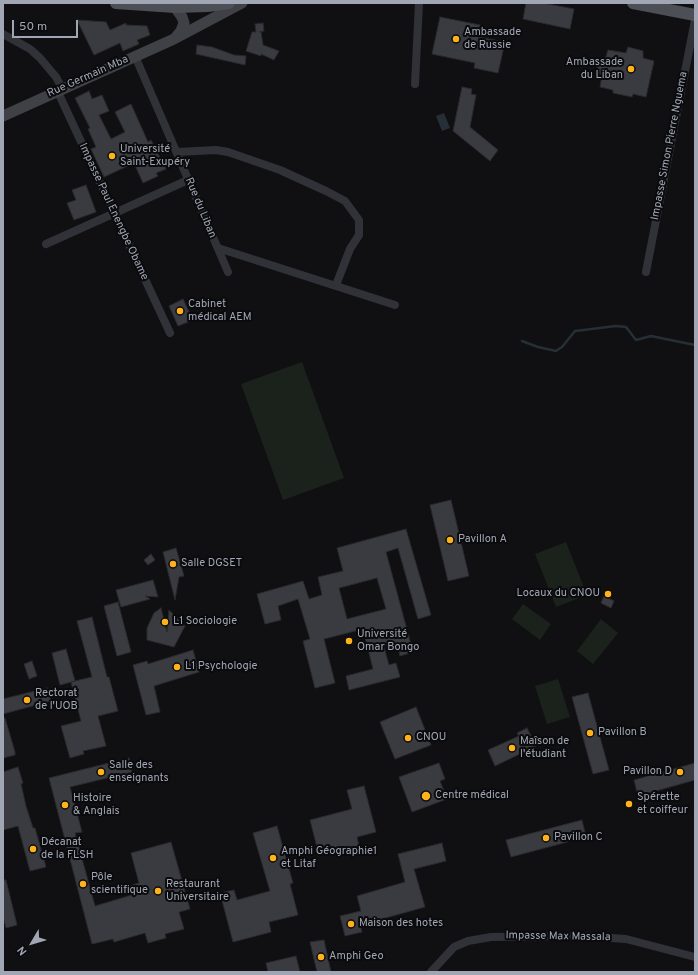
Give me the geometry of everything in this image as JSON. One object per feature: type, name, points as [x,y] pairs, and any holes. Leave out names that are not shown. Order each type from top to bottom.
[{"type":"main road","points":[[116,3],[175,7],[208,6],[229,3]]},
{"type":"main road","points":[[633,3],[695,15]]},
{"type":"street","name":"Rue Germain Mba","points":[[3,116],[60,89],[174,39],[242,3]]},
{"type":"street","points":[[415,84],[419,3]]},
{"type":"street","points":[[174,39],[181,31],[184,23],[175,7]]},
{"type":"street","name":"Impasse Simon Pierre Nguema","points":[[646,272],[695,20]]},
{"type":"street","name":"Impasse Paul Enengbe Obame","points":[[3,34],[30,49],[40,58],[60,89],[170,333]]},
{"type":"street","name":"Rue du Liban","points":[[135,56],[228,272]]},
{"type":"street","points":[[177,152],[208,150],[228,152],[280,170],[326,190],[345,201],[359,220],[359,234],[350,249],[336,285]]},
{"type":"street","points":[[46,244],[188,180]]},
{"type":"street","points":[[218,248],[395,305]]},
{"type":"street","name":"Impasse Max Massala","points":[[431,972],[454,947],[468,941],[491,937],[581,936],[626,939],[695,957]]},
{"type":"shaded area","points":[[444,113],[450,128],[442,131],[436,116]]},
{"type":"shaded area","points":[[302,362],[344,478],[283,500],[241,384]]},
{"type":"shaded area","points":[[566,542],[587,595],[556,607],[535,554]]},
{"type":"shaded area","points":[[523,604],[551,624],[540,640],[512,619]]},
{"type":"shaded area","points":[[601,619],[618,633],[593,664],[577,651]]},
{"type":"shaded area","points":[[558,679],[570,717],[547,724],[535,686]]},
{"type":"building","points":[[526,3],[543,3],[574,9],[570,29],[523,19]]},
{"type":"building","points":[[440,17],[480,25],[478,37],[505,42],[498,73],[474,68],[475,63],[432,54]]},
{"type":"building","points":[[77,20],[106,22],[110,30],[126,23],[126,25],[147,26],[150,35],[137,40],[139,44],[123,51],[120,43],[94,55]]},
{"type":"building","points":[[263,23],[264,31],[259,32],[261,32],[263,45],[279,51],[274,60],[261,54],[261,56],[246,51],[252,32],[256,32],[255,24]]},
{"type":"building","points":[[197,45],[212,47],[234,55],[246,56],[245,65],[196,54]]},
{"type":"building","points":[[628,47],[643,51],[643,58],[654,61],[646,97],[633,94],[632,97],[613,93],[613,90],[600,87],[602,76],[598,73],[597,67],[601,61],[605,60],[608,50],[626,53]]},
{"type":"building","points":[[462,87],[472,89],[471,94],[476,95],[470,127],[498,150],[490,161],[453,131]]},
{"type":"building","points":[[89,91],[92,99],[102,95],[109,111],[99,115],[111,139],[125,132],[115,112],[131,104],[148,142],[151,140],[166,169],[156,173],[158,176],[143,183],[134,163],[104,177],[91,149],[96,147],[88,129],[90,128],[75,98]]},
{"type":"building","points":[[86,185],[96,212],[74,220],[67,203],[76,200],[72,190]]},
{"type":"building","name":"Cabinet médical AEM","points":[[183,299],[193,320],[178,326],[169,306]]},
{"type":"building","name":"Pavillon A","points":[[451,500],[469,576],[448,581],[430,505]]},
{"type":"building","points":[[406,529],[431,615],[418,619],[398,548],[386,552],[413,652],[400,656],[397,644],[384,647],[389,665],[396,663],[400,677],[349,690],[346,676],[373,669],[363,629],[324,639],[335,683],[315,688],[303,641],[310,639],[298,599],[278,606],[281,620],[265,624],[257,594],[303,581],[309,599],[322,595],[318,577],[343,571],[337,548]],"holes":[[[377,578],[386,609],[347,619],[339,588]]]},
{"type":"building","name":"Salle DGSET","points":[[176,548],[184,576],[179,577],[175,600],[163,552]]},
{"type":"building","points":[[151,554],[155,560],[148,565],[144,560]]},
{"type":"building","points":[[153,580],[158,597],[145,596],[150,599],[121,607],[116,590]]},
{"type":"building","name":"Locaux du CNOU","points":[[604,596],[614,601],[611,608],[601,603]]},
{"type":"building","points":[[118,602],[131,652],[117,656],[104,606]]},
{"type":"building","name":"L1 Sociologie","points":[[161,608],[167,632],[169,610],[185,626],[174,647],[147,640],[147,628],[154,613]]},
{"type":"building","points":[[92,617],[107,677],[109,677],[118,711],[98,716],[106,746],[83,751],[84,754],[70,758],[61,726],[81,721],[71,682],[92,677],[77,621]]},
{"type":"building","points":[[66,649],[75,681],[60,685],[52,653]]},
{"type":"building","points":[[193,650],[199,672],[154,686],[160,712],[146,715],[133,665],[147,661],[148,664]]},
{"type":"building","points":[[32,661],[37,676],[29,679],[24,664]]},
{"type":"building","name":"Rectorat de l'UOB","points":[[47,688],[51,701],[3,714],[3,699]]},
{"type":"building","name":"Pavillon B","points":[[588,693],[609,770],[593,774],[572,697]]},
{"type":"building","name":"CNOU","points":[[416,707],[431,745],[395,759],[380,722]]},
{"type":"building","points":[[3,718],[5,718],[15,755],[3,758]]},
{"type":"building","name":"Maîson de l'étudiant","points":[[527,728],[536,746],[495,766],[488,750],[519,736],[517,733]]},
{"type":"building","name":"Restaurant Universitaire","points":[[129,758],[132,772],[70,787],[82,832],[75,833],[95,906],[132,895],[129,886],[139,883],[131,853],[171,842],[190,909],[179,912],[184,929],[165,934],[166,938],[148,943],[145,933],[114,942],[113,939],[92,944],[49,778]]},
{"type":"building","points":[[439,763],[445,779],[440,781],[447,799],[412,812],[399,777]]},
{"type":"building","name":"Pavillon D","points":[[695,763],[695,780],[638,796],[634,780]]},
{"type":"building","points":[[18,767],[23,783],[21,784],[26,806],[33,828],[35,828],[46,867],[30,871],[18,826],[3,830],[3,772]]},
{"type":"building","points":[[364,786],[376,832],[357,837],[360,850],[349,853],[348,848],[319,855],[310,820],[352,809],[347,790]]},
{"type":"building","name":"Pavillon C","points":[[582,820],[586,837],[511,857],[506,840]]},
{"type":"building","points":[[277,826],[293,883],[290,884],[298,915],[269,922],[271,932],[233,942],[220,893],[234,890],[237,900],[270,891],[253,833]]},
{"type":"building","points":[[442,843],[446,861],[414,869],[425,907],[360,925],[362,932],[345,936],[340,916],[361,911],[357,896],[405,882],[398,854]]},
{"type":"building","points":[[3,880],[6,880],[17,925],[6,928],[3,917]]},
{"type":"building","name":"Amphi Geo","points":[[324,940],[331,972],[317,972],[310,942]]},
{"type":"building","points":[[296,956],[300,972],[268,972],[266,963]]},
{"type":"waterway","points":[[522,341],[538,347],[556,351],[562,347],[575,331],[616,326],[626,327],[636,340],[651,336],[695,345]]},
{"type":"place","name":"Ambassade de Russie","points":[[456,39]]},
{"type":"place","name":"Ambassade du Liban","points":[[631,69]]},
{"type":"place","name":"Université Saint-Exupéry","points":[[112,156]]},
{"type":"place","name":"Cabinet médical AEM","points":[[180,311]]},
{"type":"place","name":"Pavillon A","points":[[450,540]]},
{"type":"place","name":"Salle DGSET","points":[[173,564]]},
{"type":"place","name":"Locaux du CNOU","points":[[608,594]]},
{"type":"place","name":"L1 Sociologie","points":[[165,622]]},
{"type":"place","name":"Université Omar Bongo","points":[[349,641]]},
{"type":"place","name":"L1 Psychologie","points":[[177,667]]},
{"type":"place","name":"Rectorat de l'UOB","points":[[27,700]]},
{"type":"place","name":"Pavillon B","points":[[590,733]]},
{"type":"place","name":"CNOU","points":[[408,738]]},
{"type":"place","name":"Maîson de l'étudiant","points":[[512,748]]},
{"type":"place","name":"Salle des enseignants","points":[[101,772]]},
{"type":"place","name":"Pavillon D","points":[[680,772]]},
{"type":"place","name":"Centre médical","points":[[426,796]]},
{"type":"place","name":"Spérette et coiffeur","points":[[629,804]]},
{"type":"place","name":"Histoire & Anglais","points":[[65,805]]},
{"type":"place","name":"Pavillon C","points":[[546,838]]},
{"type":"place","name":"Décanat de la FLSH","points":[[33,849]]},
{"type":"place","name":"Amphi Géographie1 et Litaf","points":[[273,858]]},
{"type":"place","name":"Pôle scientifique","points":[[83,884]]},
{"type":"place","name":"Restaurant Universitaire","points":[[158,891]]},
{"type":"place","name":"Maison des hotes","points":[[351,924]]},
{"type":"place","name":"Amphi Geo","points":[[321,957]]}]
